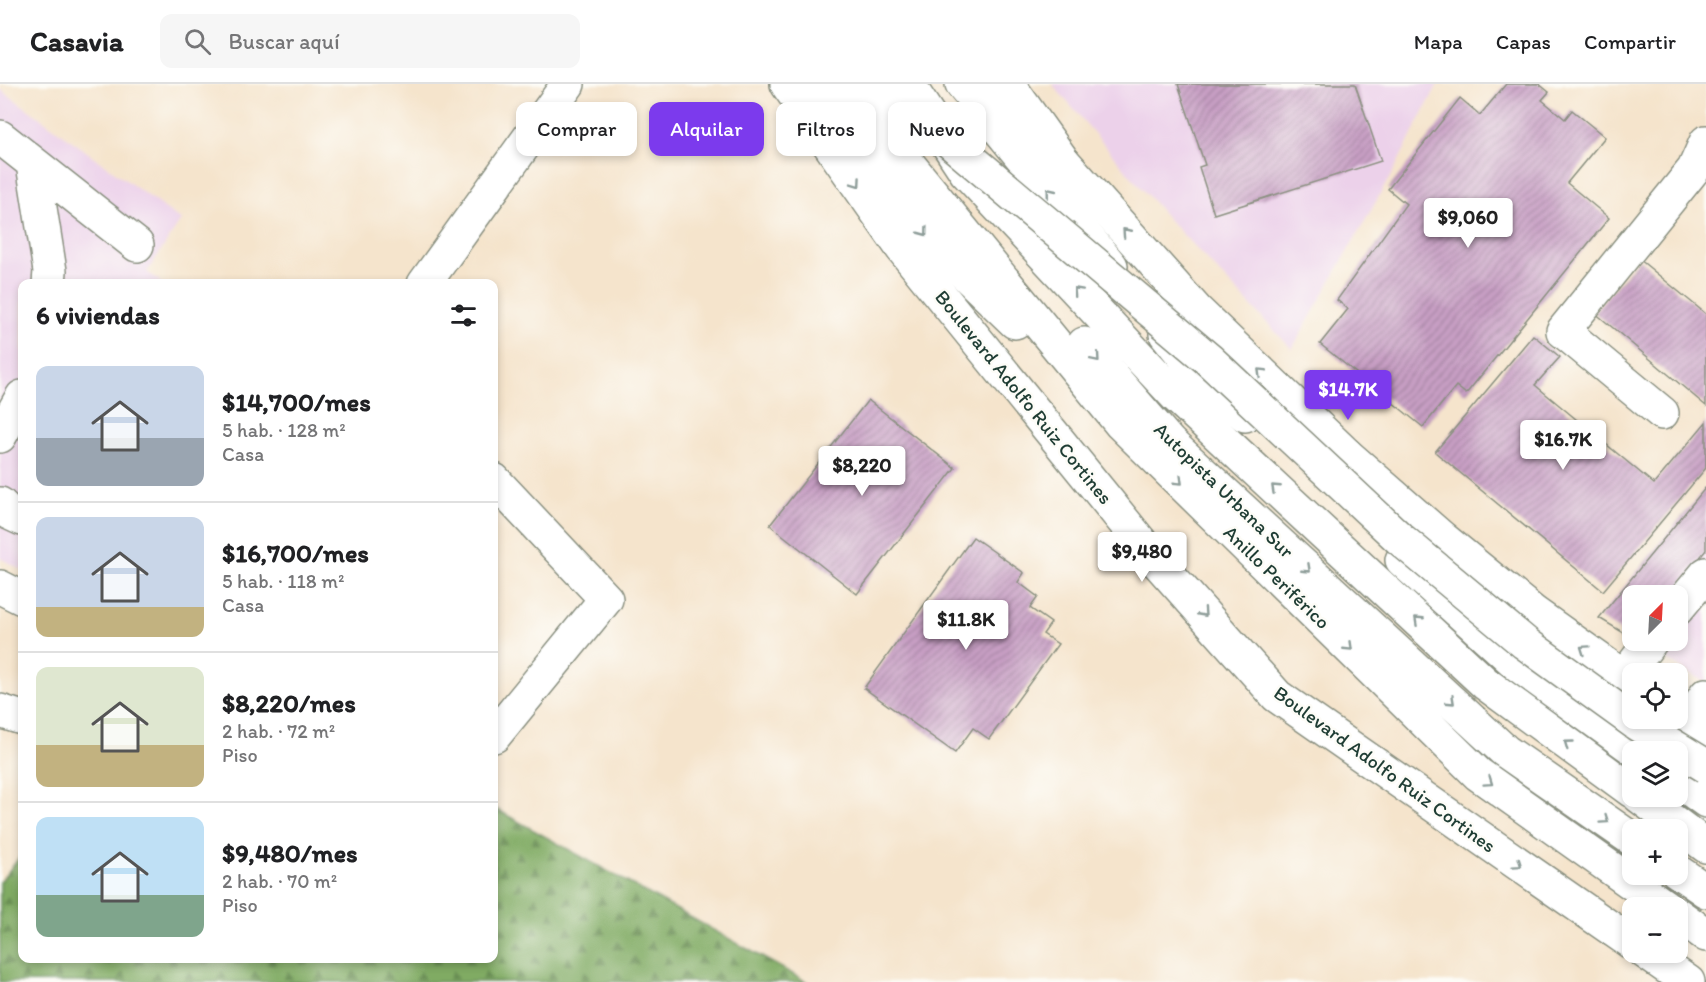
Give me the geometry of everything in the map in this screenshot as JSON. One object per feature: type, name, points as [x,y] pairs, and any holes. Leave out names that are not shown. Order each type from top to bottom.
[{"type":"main road","points":[[428,279],[568,84]]},
{"type":"main road","name":"Boulevard Adolfo Ruiz Cortines","points":[[788,84],[910,257],[1152,555],[1277,696],[1622,936]]},
{"type":"main road","points":[[814,84],[934,244],[1121,424]]},
{"type":"main road","name":"Anillo Periférico","points":[[843,84],[1121,424],[1478,774],[1651,897]]},
{"type":"main road","name":"Autopista Urbana Sur","points":[[874,84],[992,238],[1170,443],[1505,751],[1622,832]]},
{"type":"main road","name":"Autopista Urbana Sur","points":[[908,84],[920,102]]},
{"type":"main road","points":[[962,84],[1194,369],[1518,665],[1623,741]]},
{"type":"main road","points":[[984,84],[1063,161],[1197,311],[1347,456],[1534,613],[1622,676]]},
{"type":"main road","points":[[1008,84],[1063,161]]},
{"type":"main road","points":[[0,137],[137,245]]},
{"type":"main road","points":[[1662,413],[1563,331],[1694,169],[1706,142]]},
{"type":"main road","name":"Autopista Urbana Sur","points":[[956,156],[966,172],[1176,396],[1486,684],[1622,784]]},
{"type":"main road","points":[[967,156],[1208,359],[1399,538],[1525,643],[1637,724],[1706,766]]},
{"type":"main road","points":[[33,164],[56,279]]},
{"type":"main road","points":[[0,436],[18,404]]},
{"type":"main road","points":[[1347,456],[1518,665]]},
{"type":"main road","points":[[498,484],[606,599],[498,731]]},
{"type":"main road","points":[[0,504],[9,513],[18,517]]},
{"type":"main road","points":[[1688,596],[1706,574]]},
{"type":"main road","points":[[0,587],[18,596]]},
{"type":"main road","points":[[1690,723],[1706,695]]},
{"type":"main road","points":[[0,711],[18,717]]},
{"type":"main road","points":[[1688,788],[1706,801]]},
{"type":"main road","points":[[1654,807],[1706,846]]},
{"type":"main road","points":[[1688,879],[1706,891]]},
{"type":"main road","points":[[1688,922],[1706,935]]},
{"type":"main road","points":[[1661,963],[1688,982]]},
{"type":"shaded area","points":[[1052,84],[1438,84],[1395,168],[1292,349],[1168,219]]},
{"type":"shaded area","points":[[0,89],[181,220],[147,272],[157,279],[18,279],[18,568],[0,558]]},
{"type":"shaded area","points":[[1706,487],[1706,683],[1688,672],[1688,663],[1673,663],[1653,651],[1688,651],[1688,585],[1626,585]]},
{"type":"shaded area","points":[[1622,590],[1622,632],[1599,618]]},
{"type":"green space","points":[[498,810],[807,982],[0,982],[0,882],[18,859],[18,963],[498,963]]},
{"type":"building","points":[[1178,84],[1355,84],[1381,161],[1214,214],[1199,167],[1205,165]]},
{"type":"building","points":[[1506,84],[1539,84],[1549,92],[1542,100],[1565,119],[1572,110],[1605,137],[1567,183],[1609,218],[1466,394],[1456,386],[1423,427],[1320,344],[1348,309],[1337,300],[1406,204],[1388,189],[1460,98],[1480,115]]},
{"type":"building","points":[[1639,259],[1706,314],[1706,406],[1594,312]]},
{"type":"building","points":[[1533,335],[1560,357],[1535,385],[1654,484],[1706,422],[1706,468],[1603,591],[1435,452]]},
{"type":"building","points":[[868,400],[955,468],[857,594],[770,525]]},
{"type":"building","points":[[1706,487],[1706,550],[1678,585],[1626,585]]},
{"type":"building","points":[[973,537],[1024,573],[1018,582],[1038,597],[1030,608],[1051,623],[1043,634],[1058,644],[989,739],[973,728],[955,753],[864,688]]},
{"type":"building","points":[[1622,590],[1622,632],[1599,618]]}]
